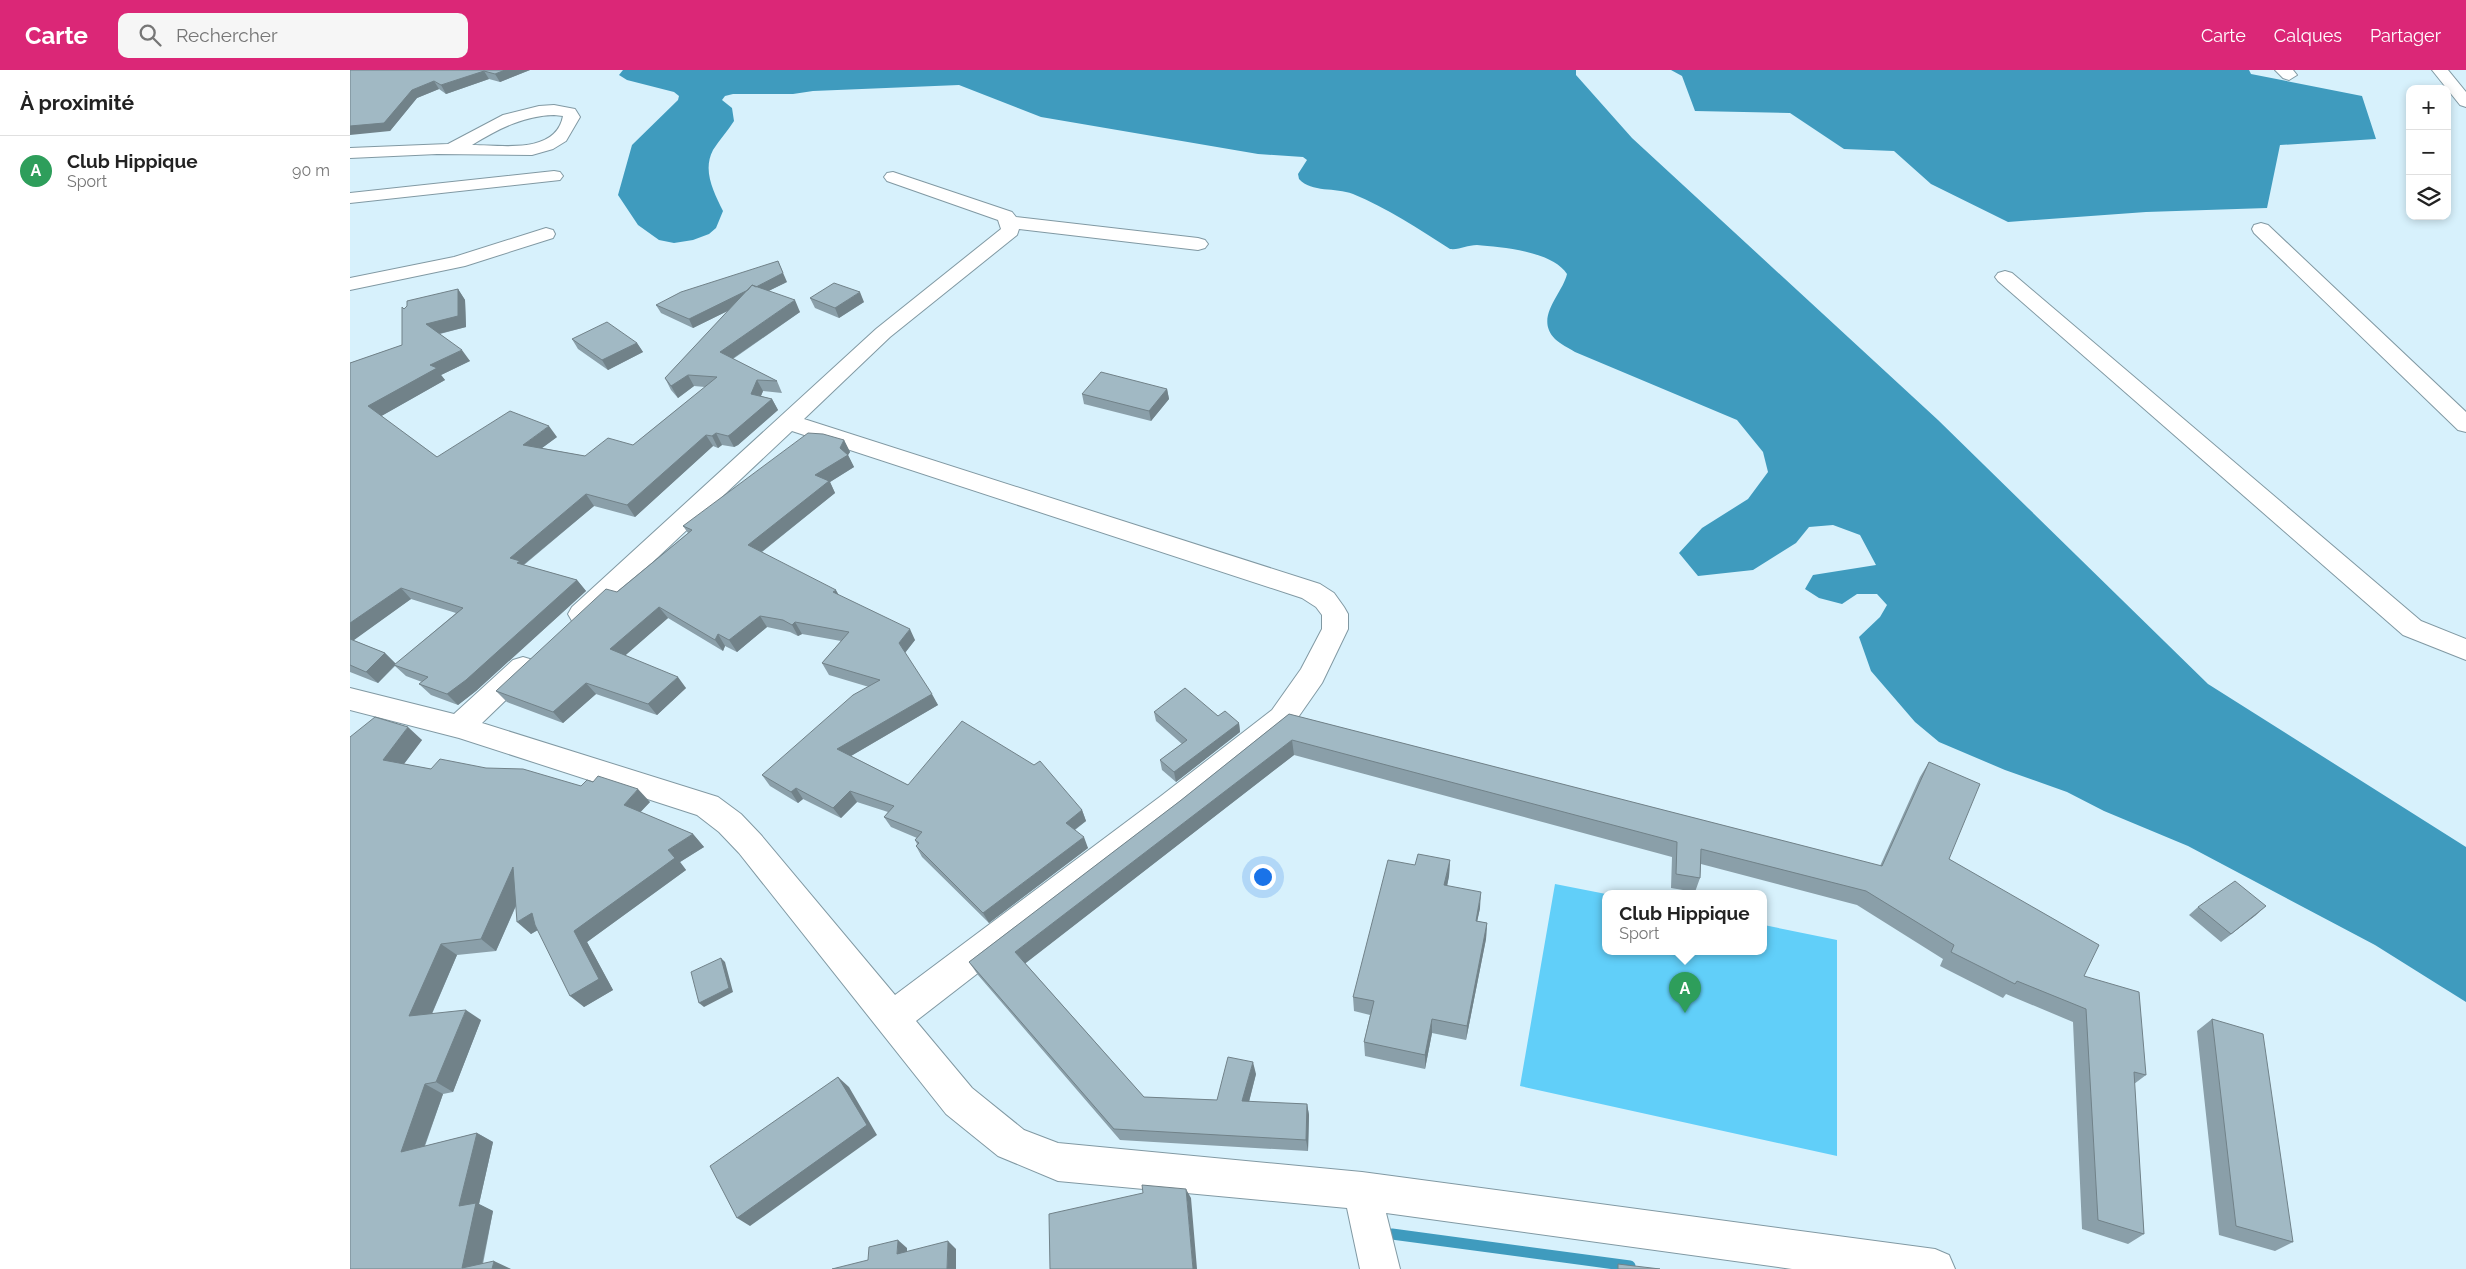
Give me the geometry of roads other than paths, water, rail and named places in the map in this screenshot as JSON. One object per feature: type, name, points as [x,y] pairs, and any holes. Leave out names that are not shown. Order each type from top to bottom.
[{"type":"street","points":[[2440,70],[2466,102]]},
{"type":"street","points":[[2447,70],[2466,92]]},
{"type":"street","points":[[350,153],[454,148],[498,151],[537,150],[555,143],[564,134],[572,117],[569,112],[556,109],[538,110],[492,127],[454,148]]},
{"type":"street","points":[[350,198],[554,176]]},
{"type":"street","points":[[568,626],[883,333],[1010,230],[1010,222],[1005,216],[893,177]]},
{"type":"street","points":[[1010,222],[1198,244]]},
{"type":"street","points":[[2261,229],[2466,425]]},
{"type":"street","points":[[350,284],[458,262],[546,234]]},
{"type":"street","points":[[2005,277],[2412,628],[2466,650]]},
{"type":"street","points":[[788,422],[1311,592],[1325,600],[1334,614],[1335,629],[1312,675],[1282,718],[1164,811],[892,1018]]},
{"type":"street","points":[[459,728],[539,653]]},
{"type":"street","points":[[350,698],[459,728],[707,806],[730,823],[750,844],[959,1101],[1011,1143],[1058,1162],[1362,1191],[1935,1269]]},
{"type":"street","points":[[1362,1191],[1380,1269]]},
{"type":"waterway","points":[[1392,1234],[1630,1266]]},
{"type":"place","name":"Club Hippique","points":[[1685,1013]]}]
